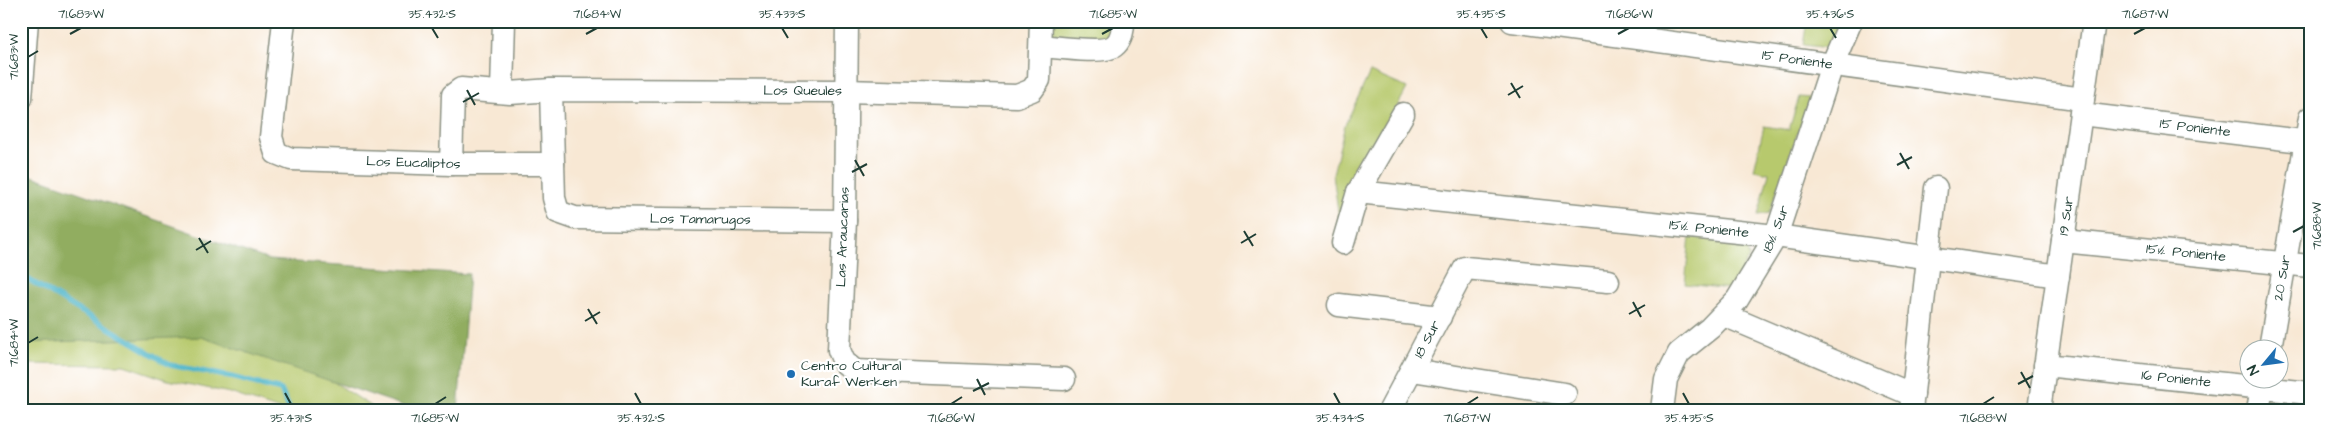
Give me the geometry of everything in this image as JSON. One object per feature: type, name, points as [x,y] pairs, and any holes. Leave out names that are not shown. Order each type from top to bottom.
[{"type":"street","points":[[21,98],[27,21]]},
{"type":"street","name":"Los Eucaliptos","points":[[284,21],[271,138],[276,153],[291,159],[451,164],[553,164]]},
{"type":"street","points":[[502,91],[504,21]]},
{"type":"street","name":"Las Araucarias","points":[[847,21],[840,350],[844,362],[855,371],[1064,379]]},
{"type":"street","name":"Los Queules","points":[[451,164],[453,95],[460,89],[510,93],[551,90],[846,91],[1017,96],[1026,94],[1037,86],[1041,46],[1041,21]]},
{"type":"street","points":[[1041,46],[1104,49],[1115,46],[1123,34],[1123,21]]},
{"type":"street","name":"15 Poniente","points":[[1512,21],[1604,27],[2082,107],[2308,141]]},
{"type":"street","name":"18½ Sur","points":[[1664,409],[1666,379],[1679,353],[1724,315],[1749,284],[1776,236],[1832,65],[1851,21]]},
{"type":"street","name":"19 Sur","points":[[2039,410],[2094,21]]},
{"type":"street","points":[[551,90],[553,164]]},
{"type":"street","points":[[1343,243],[1358,192],[1403,114]]},
{"type":"street","name":"20 Sur","points":[[2272,338],[2308,141],[2310,118]]},
{"type":"street","name":"Los Tamarugos","points":[[553,164],[554,198],[558,212],[575,218],[844,221]]},
{"type":"street","points":[[1724,315],[1912,402],[1936,188]]},
{"type":"street","name":"15½ Poniente","points":[[1358,192],[1776,236],[2058,276]]},
{"type":"street","name":"15½ Poniente","points":[[2063,241],[2310,266]]},
{"type":"street","name":"18 Sur","points":[[1390,410],[1465,268],[1608,281]]},
{"type":"street","points":[[1339,305],[1440,317]]},
{"type":"street","name":"16 Poniente","points":[[2045,365],[2238,381]]},
{"type":"street","points":[[1412,370],[1565,394]]},
{"type":"street","points":[[2258,410],[2263,388]]},
{"type":"street","name":"16 Poniente","points":[[2288,388],[2310,392]]},
{"type":"green space","points":[[1041,21],[1123,21],[1115,46],[1041,46]]},
{"type":"green space","points":[[1807,21],[1841,21],[1831,48],[1803,45]]},
{"type":"green space","points":[[1370,72],[1407,88],[1339,219],[1333,174],[1345,125]]},
{"type":"green space","points":[[1799,97],[1810,98],[1769,213],[1758,215],[1769,173],[1754,170],[1764,126],[1789,130]]},
{"type":"green space","points":[[21,172],[269,260],[469,274],[458,410],[416,410],[201,337],[21,343]]},
{"type":"green space","points":[[1690,237],[1744,239],[1749,257],[1731,289],[1685,284]]},
{"type":"green space","points":[[21,320],[242,338],[306,364],[377,410],[280,410],[230,393],[168,380],[124,365],[21,364]]},
{"type":"waterway","points":[[21,275],[170,365],[231,377],[281,390],[290,410]]},
{"type":"place","name":"Centro Cultural Kuraf Werken","points":[[791,374]]}]
